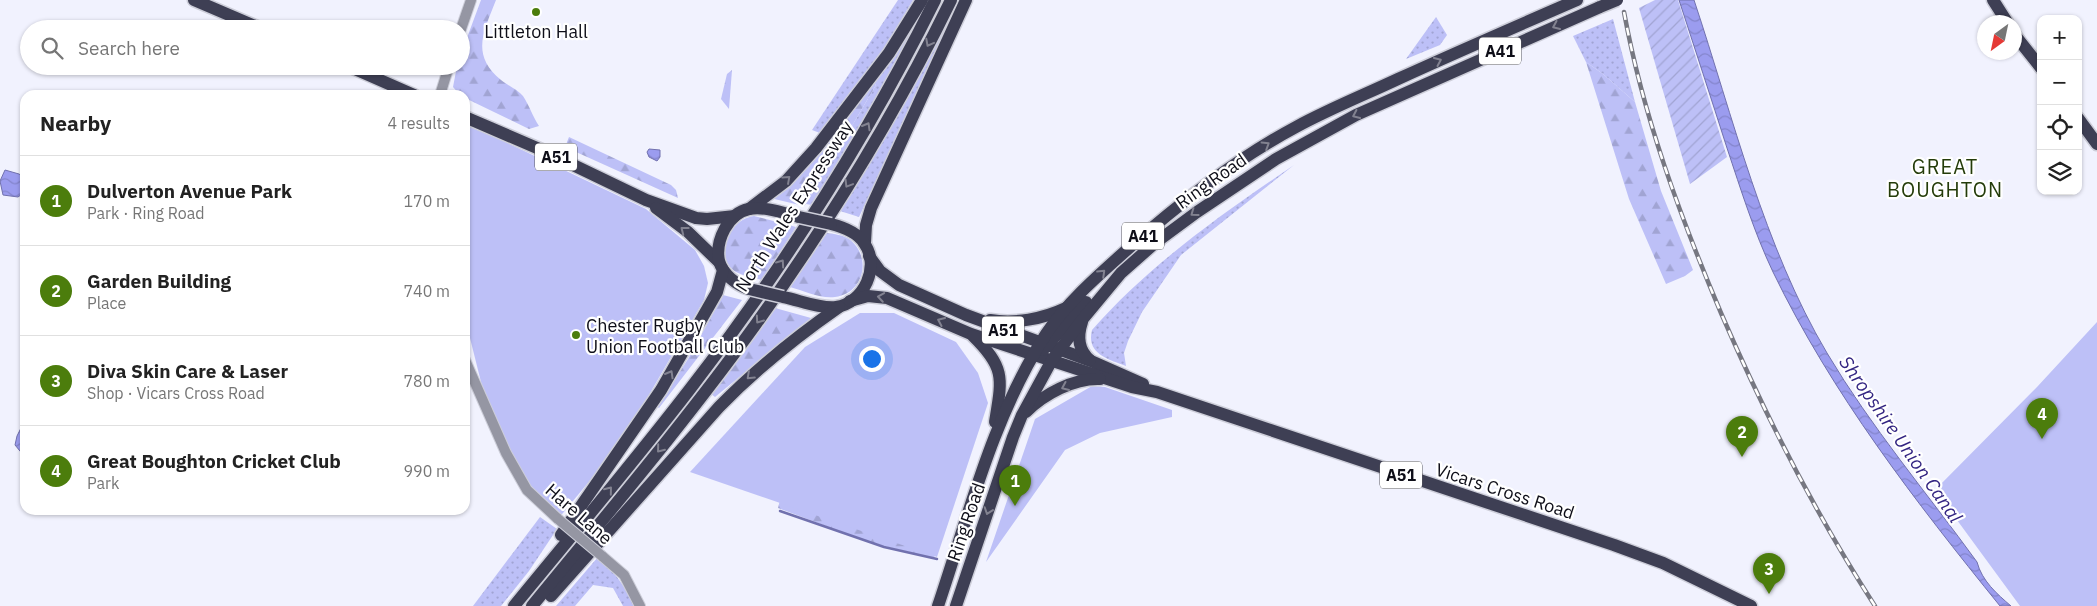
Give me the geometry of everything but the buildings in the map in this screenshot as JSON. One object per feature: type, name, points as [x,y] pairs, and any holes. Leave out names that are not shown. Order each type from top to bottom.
[{"type":"highway","points":[[194,0],[241,20]]},
{"type":"highway","points":[[749,209],[786,181],[816,148],[889,53],[922,0]]},
{"type":"highway","name":"North Wales Expressway","points":[[518,601],[690,389],[785,258],[828,192],[918,35],[935,0]]},
{"type":"highway","name":"North Wales Expressway","points":[[532,606],[701,398],[793,271],[890,116],[951,0]]},
{"type":"highway","points":[[865,243],[866,225],[871,208],[966,0]]},
{"type":"highway","name":"Ring Road","points":[[956,606],[1013,437],[1047,352],[1053,325],[1100,274],[1149,230],[1202,188],[1266,144],[1295,127],[1350,100],[1577,0]]},
{"type":"highway","name":"Ring Road","points":[[938,606],[990,451],[1016,386],[1047,352],[1082,320],[1121,273],[1155,243],[1234,185],[1322,132],[1383,103],[1617,0]]},
{"type":"highway","points":[[1993,0],[2003,15]]},
{"type":"highway","points":[[2022,44],[2037,63]]},
{"type":"highway","points":[[368,75],[403,90]]},
{"type":"highway","name":"A51","points":[[470,119],[544,151],[646,200],[696,218],[707,219],[734,216],[749,209]]},
{"type":"highway","points":[[2082,123],[2097,144]]},
{"type":"highway","name":"A51","points":[[646,200],[688,232],[738,284],[749,289],[824,306],[844,304],[858,295],[866,284],[871,269],[870,256],[865,243]]},
{"type":"highway","points":[[749,209],[768,210],[831,224],[852,232],[865,243]]},
{"type":"highway","points":[[518,601],[660,390],[717,292],[721,266],[721,238],[728,223],[734,216]]},
{"type":"highway","name":"Vicars Cross Road","points":[[870,256],[880,270],[894,282],[1112,380],[1157,392],[1638,554],[1663,563],[1751,606]]},
{"type":"highway","points":[[1047,352],[1090,298],[1121,273]]},
{"type":"highway","name":"Vicars Cross Road","points":[[844,304],[868,296],[887,298],[971,334],[1091,361],[1126,375],[1157,392]]},
{"type":"highway","points":[[542,606],[730,396],[787,345],[844,304]]},
{"type":"highway","points":[[966,315],[995,321],[1019,321],[1056,313],[1067,308]]},
{"type":"highway","points":[[1082,320],[1079,329],[1079,342],[1082,352],[1091,361]]},
{"type":"highway","points":[[971,334],[994,360],[1001,380],[990,451]]},
{"type":"highway","points":[[1022,415],[1038,401],[1079,382],[1094,379],[1112,380]]},
{"type":"street","points":[[464,20],[471,0]]},
{"type":"street","points":[[442,90],[446,75]]},
{"type":"street","name":"Hare Lane","points":[[470,371],[506,453],[528,490],[558,519],[624,575],[640,606]]},
{"type":"green space","points":[[481,0],[496,0],[487,22],[482,42],[485,61],[491,71],[523,96],[539,126],[529,129],[470,100],[470,90],[456,90],[453,87],[455,75],[470,75],[470,30]]},
{"type":"green space","points":[[898,0],[913,0],[887,44],[820,133],[812,130]]},
{"type":"green space","points":[[926,0],[918,24],[864,120],[812,205],[806,204],[876,85],[874,83]]},
{"type":"green space","points":[[1655,0],[1678,0],[1727,157],[1690,184],[1639,8]]},
{"type":"green space","points":[[954,5],[958,7],[859,217],[840,211],[887,132]]},
{"type":"green space","points":[[1436,17],[1447,35],[1440,45],[1406,59]]},
{"type":"green space","points":[[1613,19],[1635,102],[1586,62],[1573,36]]},
{"type":"green space","points":[[1586,62],[1635,102],[1661,191],[1693,270],[1685,276],[1666,284],[1629,199]]},
{"type":"green space","points":[[732,70],[729,109],[721,99],[727,74]]},
{"type":"green space","points":[[874,83],[876,85],[806,204],[804,206],[770,198],[822,152]]},
{"type":"green space","name":"Chester Rugby Union Football Club","points":[[470,125],[646,209],[695,250],[704,266],[708,283],[704,300],[646,400],[607,460],[558,519],[533,497],[489,414],[470,338]]},
{"type":"green space","points":[[569,137],[671,185],[676,190],[678,198],[565,147]]},
{"type":"green space","points":[[1294,165],[1181,255],[1142,312],[1124,353],[1126,366],[1106,358],[1095,350],[1092,345],[1092,330],[1138,283],[1214,221]]},
{"type":"green space","points":[[754,216],[796,227],[762,280],[736,272],[729,265],[725,257],[724,248],[731,231],[745,219]]},
{"type":"green space","points":[[827,233],[847,238],[856,246],[863,264],[859,281],[853,289],[835,297],[818,296],[790,287]]},
{"type":"green space","points":[[723,295],[742,300],[659,408],[657,407],[688,359]]},
{"type":"green space","points":[[775,308],[811,318],[715,397],[711,394]]},
{"type":"green space","name":"Chester Rugby Union Football Club","points":[[860,313],[894,313],[956,342],[978,373],[988,403],[937,557],[690,472],[805,347]]},
{"type":"green space","points":[[2097,322],[2097,606],[2020,606],[1935,490],[2037,387]]},
{"type":"green space","points":[[1092,386],[1105,387],[1172,410],[1172,417],[1100,433],[1065,450],[986,562],[1035,419]]},
{"type":"green space","points":[[780,500],[939,544],[934,558],[884,546],[778,508]]},
{"type":"green space","points":[[540,517],[557,529],[529,571],[501,606],[473,606]]},
{"type":"green space","points":[[598,557],[619,580],[634,606],[623,606],[613,588],[593,585],[575,606],[556,606]]},
{"type":"water","points":[[1679,0],[1694,0],[1768,226],[1785,270],[1827,353],[1862,407],[1977,562],[1986,581],[2011,606],[2000,606],[1906,486],[1848,404],[1796,317],[1766,257],[1754,226]]},
{"type":"water","points":[[649,149],[660,150],[660,157],[657,161],[649,157],[647,152]]},
{"type":"water","points":[[5,170],[20,175],[20,196],[3,195],[0,181]]},
{"type":"water","points":[[20,430],[20,451],[15,445]]},
{"type":"waterway","points":[[780,511],[884,547],[937,559]]},
{"type":"railway","points":[[1624,12],[1641,89],[1664,165],[1691,240],[1721,313],[1755,389],[1792,463],[1832,535],[1875,606]]},
{"type":"place","name":"Littleton Hall","points":[[536,12]]},
{"type":"place","name":"Chester Rugby Union Football Club","points":[[576,335]]},
{"type":"place","name":"Great Boughton Cricket Club","points":[[2042,439]]},
{"type":"place","name":"Garden Building","points":[[1742,457]]},
{"type":"place","name":"Dulverton Avenue Park","points":[[1015,506]]},
{"type":"place","name":"Diva Skin Care & Laser","points":[[1769,594]]},
{"type":"district","name":"GREAT BOUGHTON","points":[[1945,178]]},
{"type":"water label","name":"Shropshire Union Canal","points":[[1901,439]]}]
